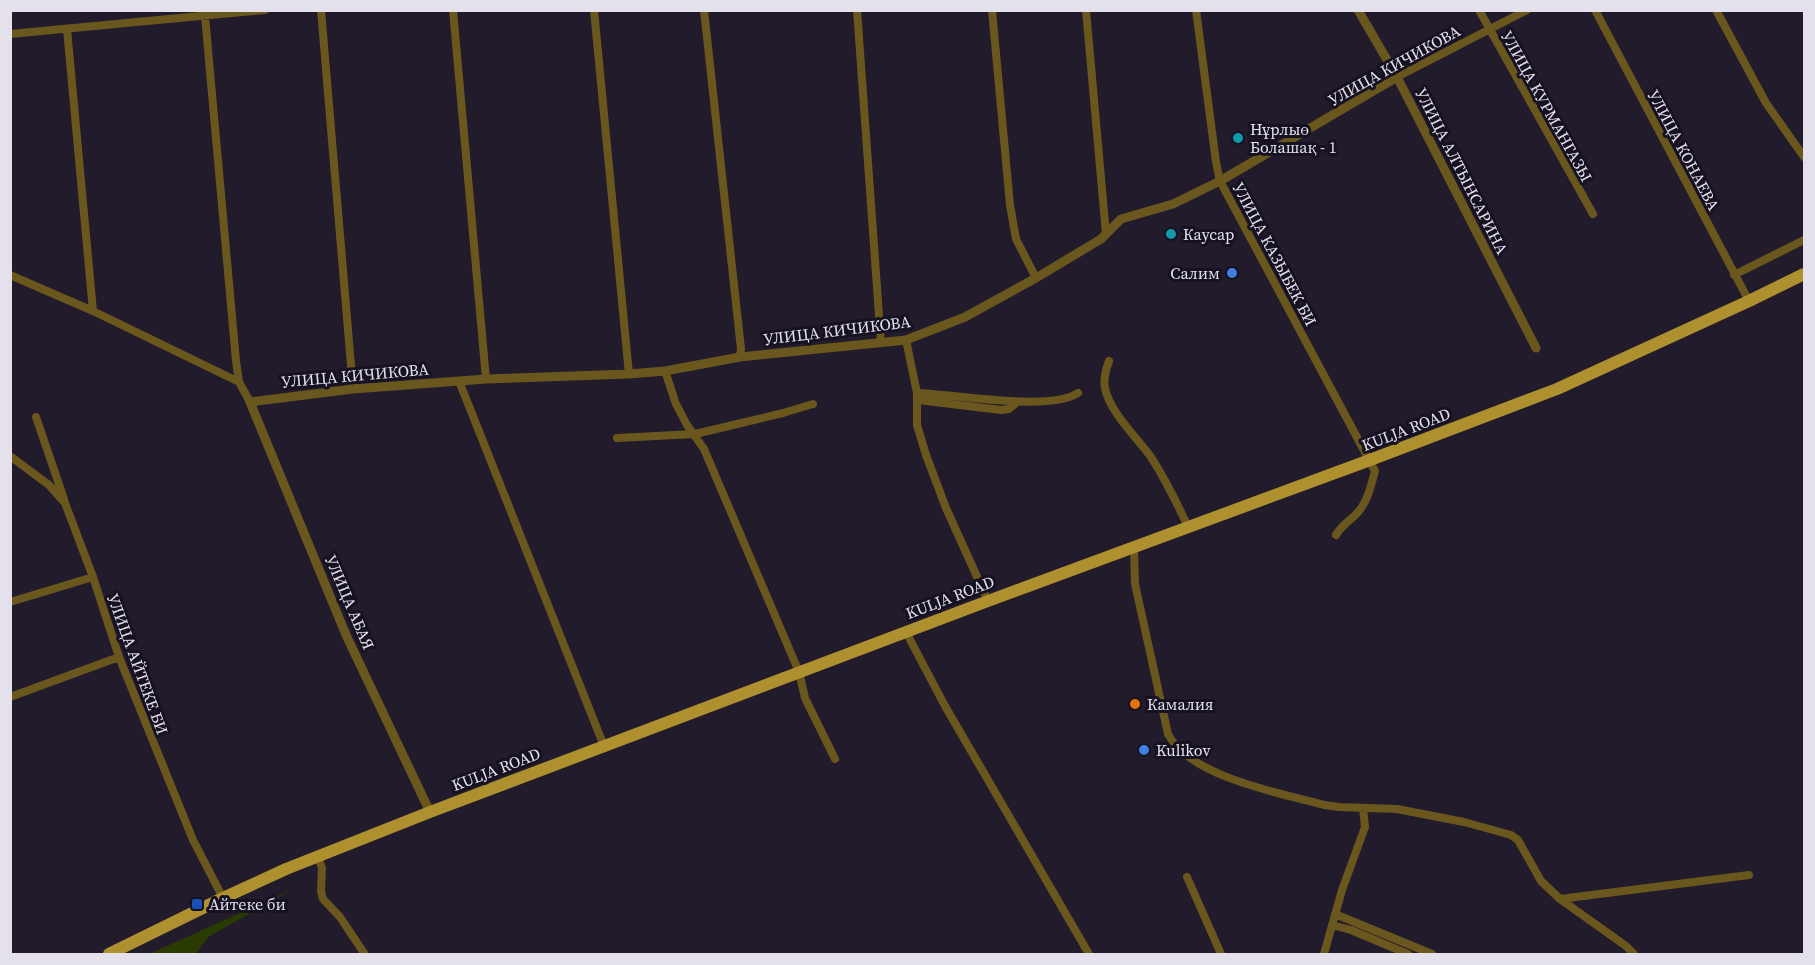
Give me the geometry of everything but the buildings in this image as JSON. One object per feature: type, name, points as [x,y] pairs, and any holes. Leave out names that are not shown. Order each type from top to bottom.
[{"type":"main road","name":"KULJA ROAD","points":[[109,954],[222,898],[318,856],[430,812],[1557,389],[1804,274]]},
{"type":"street","points":[[10,34],[190,14],[205,16],[265,10]]},
{"type":"street","points":[[321,10],[353,389]]},
{"type":"street","points":[[453,10],[486,379]]},
{"type":"street","points":[[594,10],[629,375]]},
{"type":"street","points":[[704,10],[740,337],[740,357]]},
{"type":"street","points":[[857,10],[881,343]]},
{"type":"street","points":[[992,10],[1010,205],[1017,239],[1036,278]]},
{"type":"street","points":[[1086,10],[1106,234]]},
{"type":"street","name":"УЛИЦА КАЗЫБЕК БИ","points":[[1196,10],[1220,181],[1370,460]]},
{"type":"street","name":"УЛИЦА АЛТЫНСАРИНА","points":[[1358,10],[1397,77],[1536,348]]},
{"type":"street","name":"УЛИЦА КУРМАНГАЗЫ","points":[[1479,10],[1593,214]]},
{"type":"street","name":"УЛИЦА КИЧИКОВА","points":[[250,402],[353,389],[486,379],[629,375],[665,371],[740,357],[906,340],[965,318],[1036,278],[1106,234],[1121,219],[1173,204],[1220,181],[1397,77],[1527,10]]},
{"type":"street","name":"УЛИЦА КОНАЕВА","points":[[1595,10],[1749,301]]},
{"type":"street","points":[[1716,10],[1766,103],[1804,157]]},
{"type":"street","points":[[205,16],[239,382],[250,402]]},
{"type":"street","points":[[67,29],[93,311]]},
{"type":"street","points":[[1734,275],[1804,240]]},
{"type":"street","points":[[10,275],[93,311],[239,382]]},
{"type":"street","points":[[906,340],[917,397],[917,425],[926,456],[946,508],[988,601]]},
{"type":"street","points":[[1109,361],[1104,386],[1107,394],[1119,417],[1161,474],[1188,527]]},
{"type":"street","points":[[665,371],[676,404],[704,449],[799,672],[805,698],[835,759]]},
{"type":"street","points":[[459,381],[604,746]]},
{"type":"street","points":[[917,397],[1017,402],[1069,398],[1078,393]]},
{"type":"street","name":"УЛИЦА АБАЯ","points":[[250,402],[346,635],[430,812]]},
{"type":"street","points":[[617,438],[695,434],[813,404]]},
{"type":"street","points":[[36,417],[65,503]]},
{"type":"street","name":"УЛИЦА АЙТЕКЕ БИ","points":[[10,456],[49,485],[65,503],[93,576],[119,657],[189,829],[222,898]]},
{"type":"street","points":[[1336,535],[1340,528],[1359,511],[1369,494],[1375,471],[1370,460]]},
{"type":"street","points":[[1134,547],[1135,584],[1168,734],[1173,744],[1193,761],[1238,782],[1324,805],[1397,808],[1464,822],[1511,835],[1518,840],[1541,881],[1560,899],[1634,954]]},
{"type":"street","points":[[10,602],[93,576]]},
{"type":"street","points":[[906,632],[945,706],[1089,954]]},
{"type":"street","points":[[10,698],[119,657]]},
{"type":"street","points":[[1324,954],[1335,914],[1365,827],[1363,808]]},
{"type":"street","points":[[318,856],[322,868],[323,899],[340,917],[364,953]]},
{"type":"street","points":[[1560,899],[1749,875]]},
{"type":"street","points":[[1187,877],[1221,954]]},
{"type":"street","points":[[1335,914],[1432,954]]},
{"type":"street","points":[[1332,925],[1351,930],[1408,954]]},
{"type":"green space","points":[[293,889],[208,937],[196,954],[149,954]]},
{"type":"place","name":"Нұрлыө Болашақ - 1","points":[[1238,138]]},
{"type":"place","name":"Каусар","points":[[1171,234]]},
{"type":"place","name":"Салим","points":[[1232,273]]},
{"type":"place","name":"Камалия","points":[[1135,704]]},
{"type":"place","name":"Kulikov","points":[[1144,750]]},
{"type":"place","name":"Айтеке би","points":[[197,904]]}]
